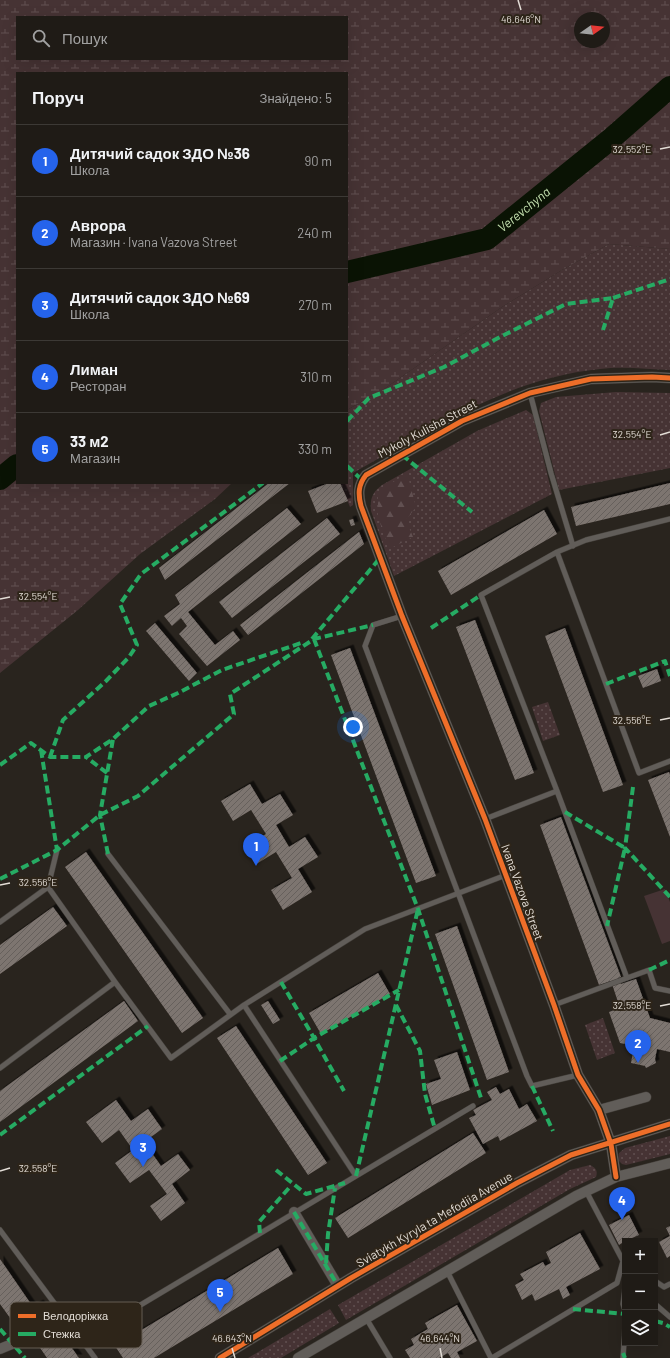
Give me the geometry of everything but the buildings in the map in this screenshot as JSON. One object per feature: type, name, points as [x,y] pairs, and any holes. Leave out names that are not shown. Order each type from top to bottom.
[{"type":"street","name":"Mykoly Kulisha Street","points":[[402,616],[361,506],[359,488],[366,475],[462,421],[530,393],[591,379],[652,377],[670,378]]},
{"type":"street","name":"Ivana Vazova Street","points":[[402,616],[485,819],[554,1005],[578,1075],[599,1110],[611,1144],[616,1177]]},
{"type":"street","points":[[599,1110],[646,1097]]},
{"type":"street","name":"Sviatykh Kyryla ta Mefodiia Avenue","points":[[220,1358],[338,1286],[517,1183],[571,1155],[611,1144],[670,1124]]},
{"type":"street","points":[[302,1357],[446,1271],[586,1191],[616,1177],[670,1163]]},
{"type":"street","points":[[294,1212],[338,1286]]},
{"type":"street","points":[[0,1349],[10,1345]]},
{"type":"lane","points":[[530,393],[551,473],[573,546]]},
{"type":"lane","points":[[627,978],[557,791],[481,595],[557,552],[586,540],[670,519]]},
{"type":"lane","points":[[557,552],[639,773],[670,761]]},
{"type":"lane","points":[[402,616],[373,624],[365,646],[458,894],[532,1086],[578,1075]]},
{"type":"lane","points":[[485,819],[557,791]]},
{"type":"lane","points":[[0,922],[48,887],[57,850]]},
{"type":"lane","points":[[108,854],[230,1014]]},
{"type":"lane","points":[[48,887],[171,1058],[230,1014],[365,929],[506,875]]},
{"type":"lane","points":[[554,1005],[649,970],[655,988],[670,991]]},
{"type":"lane","points":[[0,1068],[115,982]]},
{"type":"lane","points":[[244,1005],[356,1176]]},
{"type":"lane","points":[[142,1304],[473,1106]]},
{"type":"lane","points":[[586,1191],[622,1259]]},
{"type":"lane","points":[[0,1230],[54,1302]]},
{"type":"lane","points":[[446,1271],[491,1358],[617,1283],[622,1269]]},
{"type":"lane","points":[[658,1283],[664,1287],[670,1284]]},
{"type":"lane","points":[[658,1307],[670,1317]]},
{"type":"lane","points":[[366,1318],[390,1358]]},
{"type":"lane","points":[[623,1358],[624,1346]]},
{"type":"lane","points":[[87,1348],[94,1358]]},
{"type":"green space","points":[[0,0],[670,0],[670,249],[609,244],[562,270],[502,307],[384,389],[348,409],[348,72],[16,72],[16,484],[231,484],[215,499],[140,554],[78,610],[0,673]]},
{"type":"green space","points":[[609,244],[670,249],[670,370],[626,368],[600,369],[566,374],[502,394],[442,423],[353,473],[353,505],[350,507],[340,484],[348,484],[348,409],[384,389],[502,307],[562,270]]},
{"type":"green space","points":[[616,392],[670,393],[670,468],[559,490],[539,411],[541,403],[556,397]]},
{"type":"green space","points":[[526,410],[533,415],[552,494],[394,576],[371,511],[372,496],[382,485],[477,431]]},
{"type":"green space","points":[[407,473],[416,507],[406,520],[413,537],[389,549],[378,517],[378,492]]},
{"type":"green space","points":[[548,702],[560,735],[543,741],[532,707]]},
{"type":"green space","points":[[665,889],[670,902],[670,941],[662,944],[644,896]]},
{"type":"green space","points":[[603,1018],[615,1053],[597,1060],[585,1025]]},
{"type":"green space","points":[[670,1136],[670,1154],[626,1165],[622,1164],[618,1160],[619,1153],[625,1148]]},
{"type":"green space","points":[[590,1165],[596,1170],[596,1177],[570,1189],[346,1320],[338,1305],[570,1170]]},
{"type":"green space","points":[[330,1309],[339,1323],[281,1358],[248,1358]]},
{"type":"waterway","name":"Verevchyna","points":[[348,272],[487,239],[612,138],[670,87]]},
{"type":"waterway","name":"Verevchyna","points":[[0,479],[16,466]]},
{"type":"marked path","points":[[613,298],[670,279]]},
{"type":"marked path","points":[[348,420],[369,398],[444,367],[566,304],[613,298],[603,330]]},
{"type":"marked path","points":[[402,455],[472,512]]},
{"type":"marked path","points":[[348,467],[362,480]]},
{"type":"marked path","points":[[50,757],[63,720],[106,681],[129,657],[137,645],[120,604],[141,574],[262,484]]},
{"type":"marked path","points":[[312,639],[380,558]]},
{"type":"marked path","points":[[431,628],[481,595]]},
{"type":"marked path","points":[[0,879],[57,850],[100,815],[138,796],[234,714],[230,694],[314,639],[373,625]]},
{"type":"marked path","points":[[314,639],[418,909],[482,1101]]},
{"type":"marked path","points":[[107,773],[86,757],[113,739],[149,706],[222,670],[301,643]]},
{"type":"marked path","points":[[606,684],[665,661],[670,676]]},
{"type":"marked path","points":[[108,854],[100,815],[113,739]]},
{"type":"marked path","points":[[0,765],[31,743],[50,757],[86,757]]},
{"type":"marked path","points":[[41,750],[57,850]]},
{"type":"marked path","points":[[633,787],[625,848],[670,897]]},
{"type":"marked path","points":[[565,812],[625,848],[607,926]]},
{"type":"marked path","points":[[356,1176],[418,909]]},
{"type":"marked path","points":[[649,970],[670,960]]},
{"type":"marked path","points":[[281,982],[314,1038],[399,990]]},
{"type":"marked path","points":[[396,1005],[420,1051],[425,1094],[435,1129]]},
{"type":"marked path","points":[[0,1135],[148,1026]]},
{"type":"marked path","points":[[280,1061],[314,1038],[344,1091]]},
{"type":"marked path","points":[[532,1086],[553,1131]]},
{"type":"marked path","points":[[276,1170],[306,1194],[345,1183]]},
{"type":"marked path","points":[[260,1233],[259,1222],[289,1188]]},
{"type":"marked path","points":[[326,1263],[328,1234],[335,1188]]},
{"type":"marked path","points":[[294,1212],[338,1286]]},
{"type":"marked path","points":[[573,1309],[622,1314]]},
{"type":"marked path","points":[[658,1322],[670,1327]]},
{"type":"marked path","points":[[0,1329],[10,1341]]},
{"type":"marked path","points":[[16,1348],[25,1358]]},
{"type":"marked path","points":[[623,1353],[625,1358]]},
{"type":"cycle path","points":[[616,1177],[611,1144],[599,1110],[578,1075],[554,1005],[485,819],[402,616],[361,506],[359,490],[361,482],[366,475],[462,421],[530,393],[591,379],[652,377],[670,378]]},
{"type":"cycle path","points":[[220,1358],[351,1278],[517,1183],[571,1155],[670,1124]]},
{"type":"place","name":"Дитячий садок ЗДО №36","points":[[256,866]]},
{"type":"place","name":"Аврора","points":[[638,1063]]},
{"type":"place","name":"Дитячий садок ЗДО №69","points":[[143,1167]]},
{"type":"place","name":"Лиман","points":[[622,1220]]},
{"type":"place","name":"33 м2","points":[[220,1312]]}]
